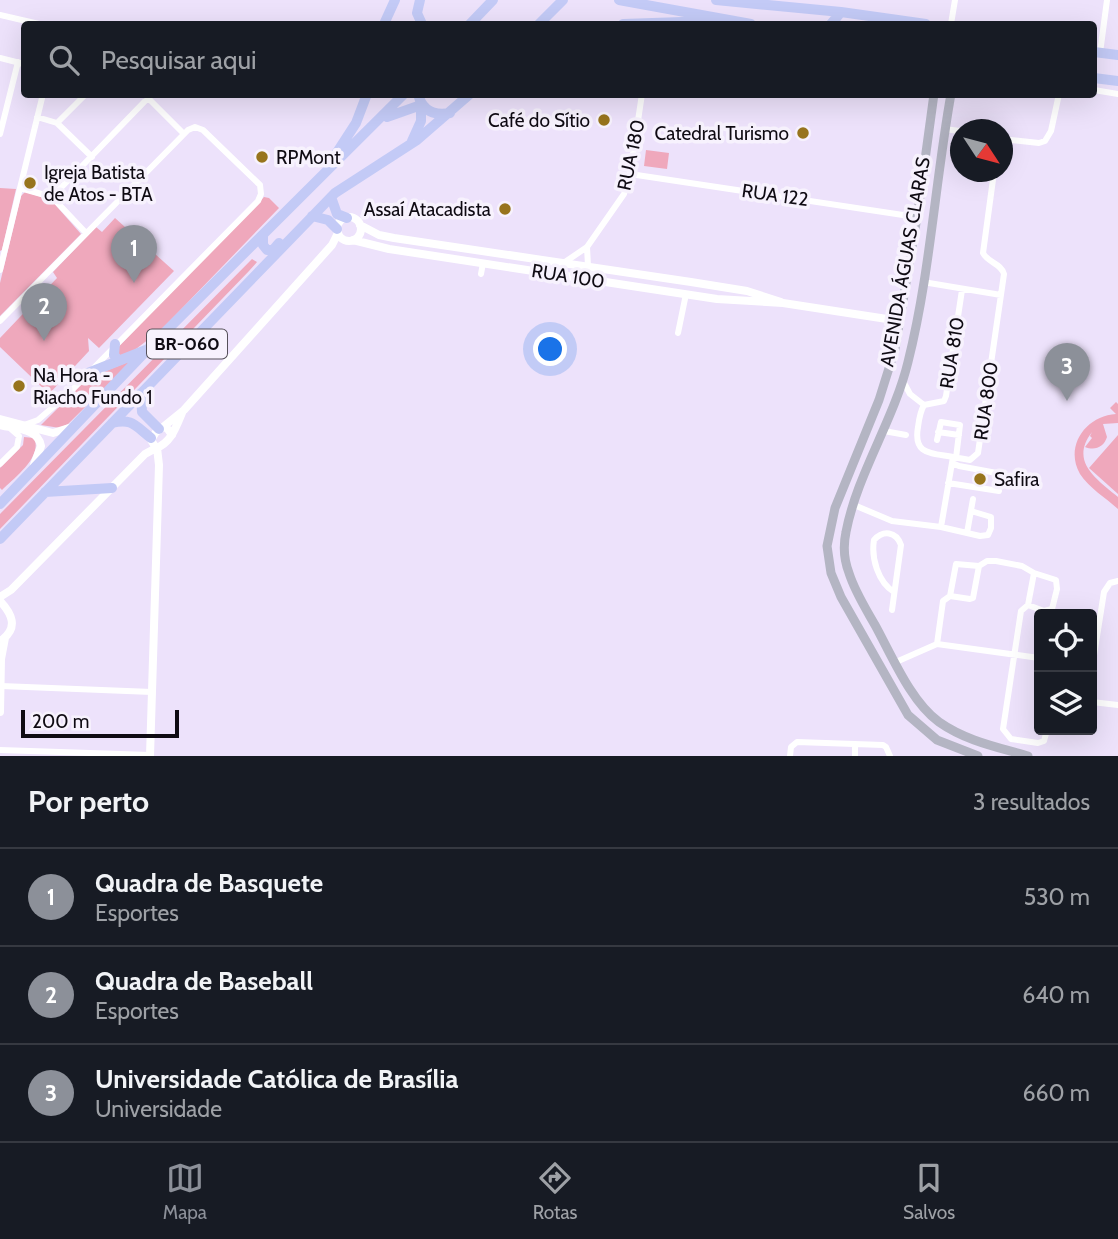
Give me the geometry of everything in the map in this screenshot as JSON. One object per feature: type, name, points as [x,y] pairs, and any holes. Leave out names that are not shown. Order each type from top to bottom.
[{"type":"highway","points":[[385,21],[395,0]]},
{"type":"highway","points":[[421,0],[417,13],[421,21]]},
{"type":"highway","points":[[473,21],[493,0]]},
{"type":"highway","points":[[543,21],[563,0]]},
{"type":"highway","points":[[619,0],[734,21]]},
{"type":"highway","points":[[716,0],[904,21]]},
{"type":"highway","points":[[803,0],[837,12]]},
{"type":"highway","points":[[832,21],[837,12]]},
{"type":"highway","points":[[1097,52],[1118,55]]},
{"type":"highway","points":[[1097,80],[1115,81]]},
{"type":"highway","points":[[305,191],[345,142],[365,98]]},
{"type":"highway","name":"BR-060","points":[[0,504],[148,349],[400,98]]},
{"type":"highway","name":"BR-060","points":[[1,539],[333,195],[410,145],[466,98]]},
{"type":"highway","points":[[381,119],[420,100]]},
{"type":"highway","points":[[420,100],[433,113],[451,113]]},
{"type":"highway","points":[[410,145],[421,121],[420,100]]},
{"type":"highway","points":[[263,235],[264,248],[273,250],[328,196],[333,195],[337,214],[347,218]]},
{"type":"highway","points":[[312,216],[328,220],[339,233]]},
{"type":"highway","points":[[240,260],[249,255],[256,257],[261,264],[259,271]]},
{"type":"highway","points":[[116,344],[114,355],[119,361]]},
{"type":"highway","points":[[88,373],[148,349]]},
{"type":"highway","points":[[141,393],[142,412],[156,439]]},
{"type":"highway","points":[[112,422],[132,422],[156,439]]},
{"type":"highway","points":[[46,492],[111,488]]},
{"type":"main road","name":"AVENIDA ÁGUAS CLARAS","points":[[934,98],[918,211],[889,373],[835,508],[829,532],[829,555],[834,582],[848,611],[908,715],[937,740],[978,756]]},
{"type":"main road","name":"AVENIDA ÁGUAS CLARAS","points":[[950,98],[912,344],[894,407],[854,505],[846,530],[844,555],[848,573],[863,604],[920,704],[937,721],[975,741],[1028,756]]},
{"type":"main road","points":[[889,373],[896,382],[903,381]]},
{"type":"main road","points":[[879,400],[887,401],[894,407]]},
{"type":"main road","points":[[829,555],[844,555]]},
{"type":"main road","points":[[848,611],[855,603],[863,604]]},
{"type":"street","points":[[952,21],[955,0]]},
{"type":"street","points":[[1097,52],[1107,0]]},
{"type":"street","points":[[0,15],[26,21]]},
{"type":"street","points":[[0,58],[21,63],[0,134]]},
{"type":"street","points":[[1097,90],[1118,94]]},
{"type":"street","points":[[0,270],[42,98]]},
{"type":"street","points":[[57,123],[82,98]]},
{"type":"street","points":[[52,197],[144,98]]},
{"type":"street","points":[[148,98],[184,134]]},
{"type":"street","name":"RUA 180","points":[[565,262],[587,247],[618,206],[630,174],[641,98]]},
{"type":"street","points":[[1013,140],[1039,143],[1045,141],[1051,131],[1058,98]]},
{"type":"street","points":[[37,117],[57,123],[92,157]]},
{"type":"street","points":[[0,321],[184,134],[195,127],[203,130],[258,183],[261,194],[258,201],[67,396],[38,420],[23,425]]},
{"type":"street","points":[[944,129],[950,130]]},
{"type":"street","name":"RUA 122","points":[[630,174],[903,215],[918,211]]},
{"type":"street","name":"RUA 800","points":[[954,459],[974,459],[978,453],[1001,295],[1004,271],[983,253],[994,182]]},
{"type":"street","points":[[20,188],[52,197],[86,233]]},
{"type":"street","points":[[0,712],[0,659],[3,639],[13,625],[8,609],[0,599],[145,454],[332,245],[339,233],[340,222],[347,218],[355,219],[360,225],[359,235],[353,240],[339,233]]},
{"type":"street","name":"RUA 100","points":[[360,225],[379,235],[669,278],[747,291],[783,303],[900,321]]},
{"type":"street","name":"RUA 100","points":[[353,240],[389,249],[686,294],[771,304],[783,303]]},
{"type":"street","points":[[587,247],[588,266]]},
{"type":"street","points":[[545,272],[547,260]]},
{"type":"street","points":[[481,274],[483,263]]},
{"type":"street","points":[[666,291],[669,278]]},
{"type":"street","points":[[923,282],[1001,295]]},
{"type":"street","name":"RUA 810","points":[[954,459],[927,452],[919,446],[916,438],[924,405],[944,401],[946,397],[962,290]]},
{"type":"street","points":[[678,333],[686,294]]},
{"type":"street","points":[[903,381],[910,394],[924,405]]},
{"type":"street","points":[[159,465],[184,410]]},
{"type":"street","points":[[0,419],[57,433],[75,426]]},
{"type":"street","points":[[937,440],[942,422],[960,426],[941,527]]},
{"type":"street","points":[[5,426],[31,432],[40,439],[40,450],[32,471]]},
{"type":"street","points":[[0,464],[20,440],[18,434],[5,426]]},
{"type":"street","points":[[156,439],[167,428],[169,438]]},
{"type":"street","points":[[884,431],[906,435]]},
{"type":"street","points":[[938,432],[959,435]]},
{"type":"street","points":[[156,439],[169,438]]},
{"type":"street","points":[[0,750],[150,755],[159,465],[156,439]]},
{"type":"street","points":[[954,459],[959,466],[1002,474]]},
{"type":"street","points":[[948,484],[999,491]]},
{"type":"street","points":[[967,533],[973,499]]},
{"type":"street","points":[[854,505],[892,521],[986,536],[991,528],[989,515],[971,511]]},
{"type":"street","points":[[890,534],[892,521]]},
{"type":"street","points":[[892,610],[901,545],[897,537],[881,534],[876,538],[873,554],[884,584],[894,592]]},
{"type":"street","points":[[937,644],[943,601],[950,596],[956,565],[979,566],[987,561],[996,561],[1022,566],[1056,580],[1053,607],[1044,611],[1028,605]]},
{"type":"street","points":[[950,596],[970,600],[973,598],[979,566]]},
{"type":"street","points":[[1034,573],[1028,605],[1020,614],[1003,723],[1004,732],[1012,739],[1038,743],[1044,741],[1046,735]]},
{"type":"street","points":[[1097,636],[1104,592],[1110,583],[1118,581]]},
{"type":"street","points":[[8,609],[11,590]]},
{"type":"street","points":[[896,662],[937,644],[1034,657]]},
{"type":"street","points":[[1,686],[152,692]]},
{"type":"street","points":[[1097,703],[1118,705]]},
{"type":"street","points":[[790,756],[793,745],[802,743],[883,746],[890,756]]},
{"type":"street","points":[[855,744],[855,756]]},
{"type":"shaded area","points":[[646,150],[669,153],[667,169],[644,166]]},
{"type":"shaded area","points":[[0,188],[16,189],[0,251]]},
{"type":"shaded area","points":[[25,192],[51,200],[81,234],[0,316],[0,283],[21,196]]},
{"type":"shaded area","points":[[264,197],[269,198],[279,208],[162,329],[132,352],[120,357],[117,348]]},
{"type":"shaded area","points":[[115,218],[174,271],[99,348],[88,338],[89,351],[49,394],[0,347],[0,338],[57,278],[53,272],[96,227],[102,232]]},
{"type":"shaded area","points":[[252,259],[257,262],[249,271],[0,529],[0,514]]},
{"type":"shaded area","points":[[133,360],[68,424],[60,428],[41,425],[88,378]]},
{"type":"shaded area","points":[[1116,402],[1118,423],[1103,424],[1107,437],[1101,446],[1085,447],[1092,438],[1092,432],[1086,443],[1083,452],[1088,469],[1118,497],[1118,509],[1080,474],[1075,453],[1076,443],[1087,426],[1095,420],[1116,414],[1110,408]]},
{"type":"shaded area","points":[[1118,435],[1118,494],[1089,468]]},
{"type":"shaded area","points":[[24,437],[34,438],[36,445],[31,460],[2,490],[0,468],[23,445]]},
{"type":"place","name":"Café do Sítio","points":[[604,120]]},
{"type":"place","name":"Catedral Turismo","points":[[803,133]]},
{"type":"place","name":"RPMont","points":[[262,157]]},
{"type":"place","name":"Igreja Batista de Atos - BTA","points":[[30,183]]},
{"type":"place","name":"Assaí Atacadista","points":[[505,209]]},
{"type":"place","name":"Quadra de Basquete","points":[[134,283]]},
{"type":"place","name":"Quadra de Baseball","points":[[44,341]]},
{"type":"place","name":"Na Hora - Riacho Fundo 1","points":[[19,386]]},
{"type":"place","name":"Universidade Católica de Brasília","points":[[1067,401]]},
{"type":"place","name":"Safira","points":[[980,479]]}]
